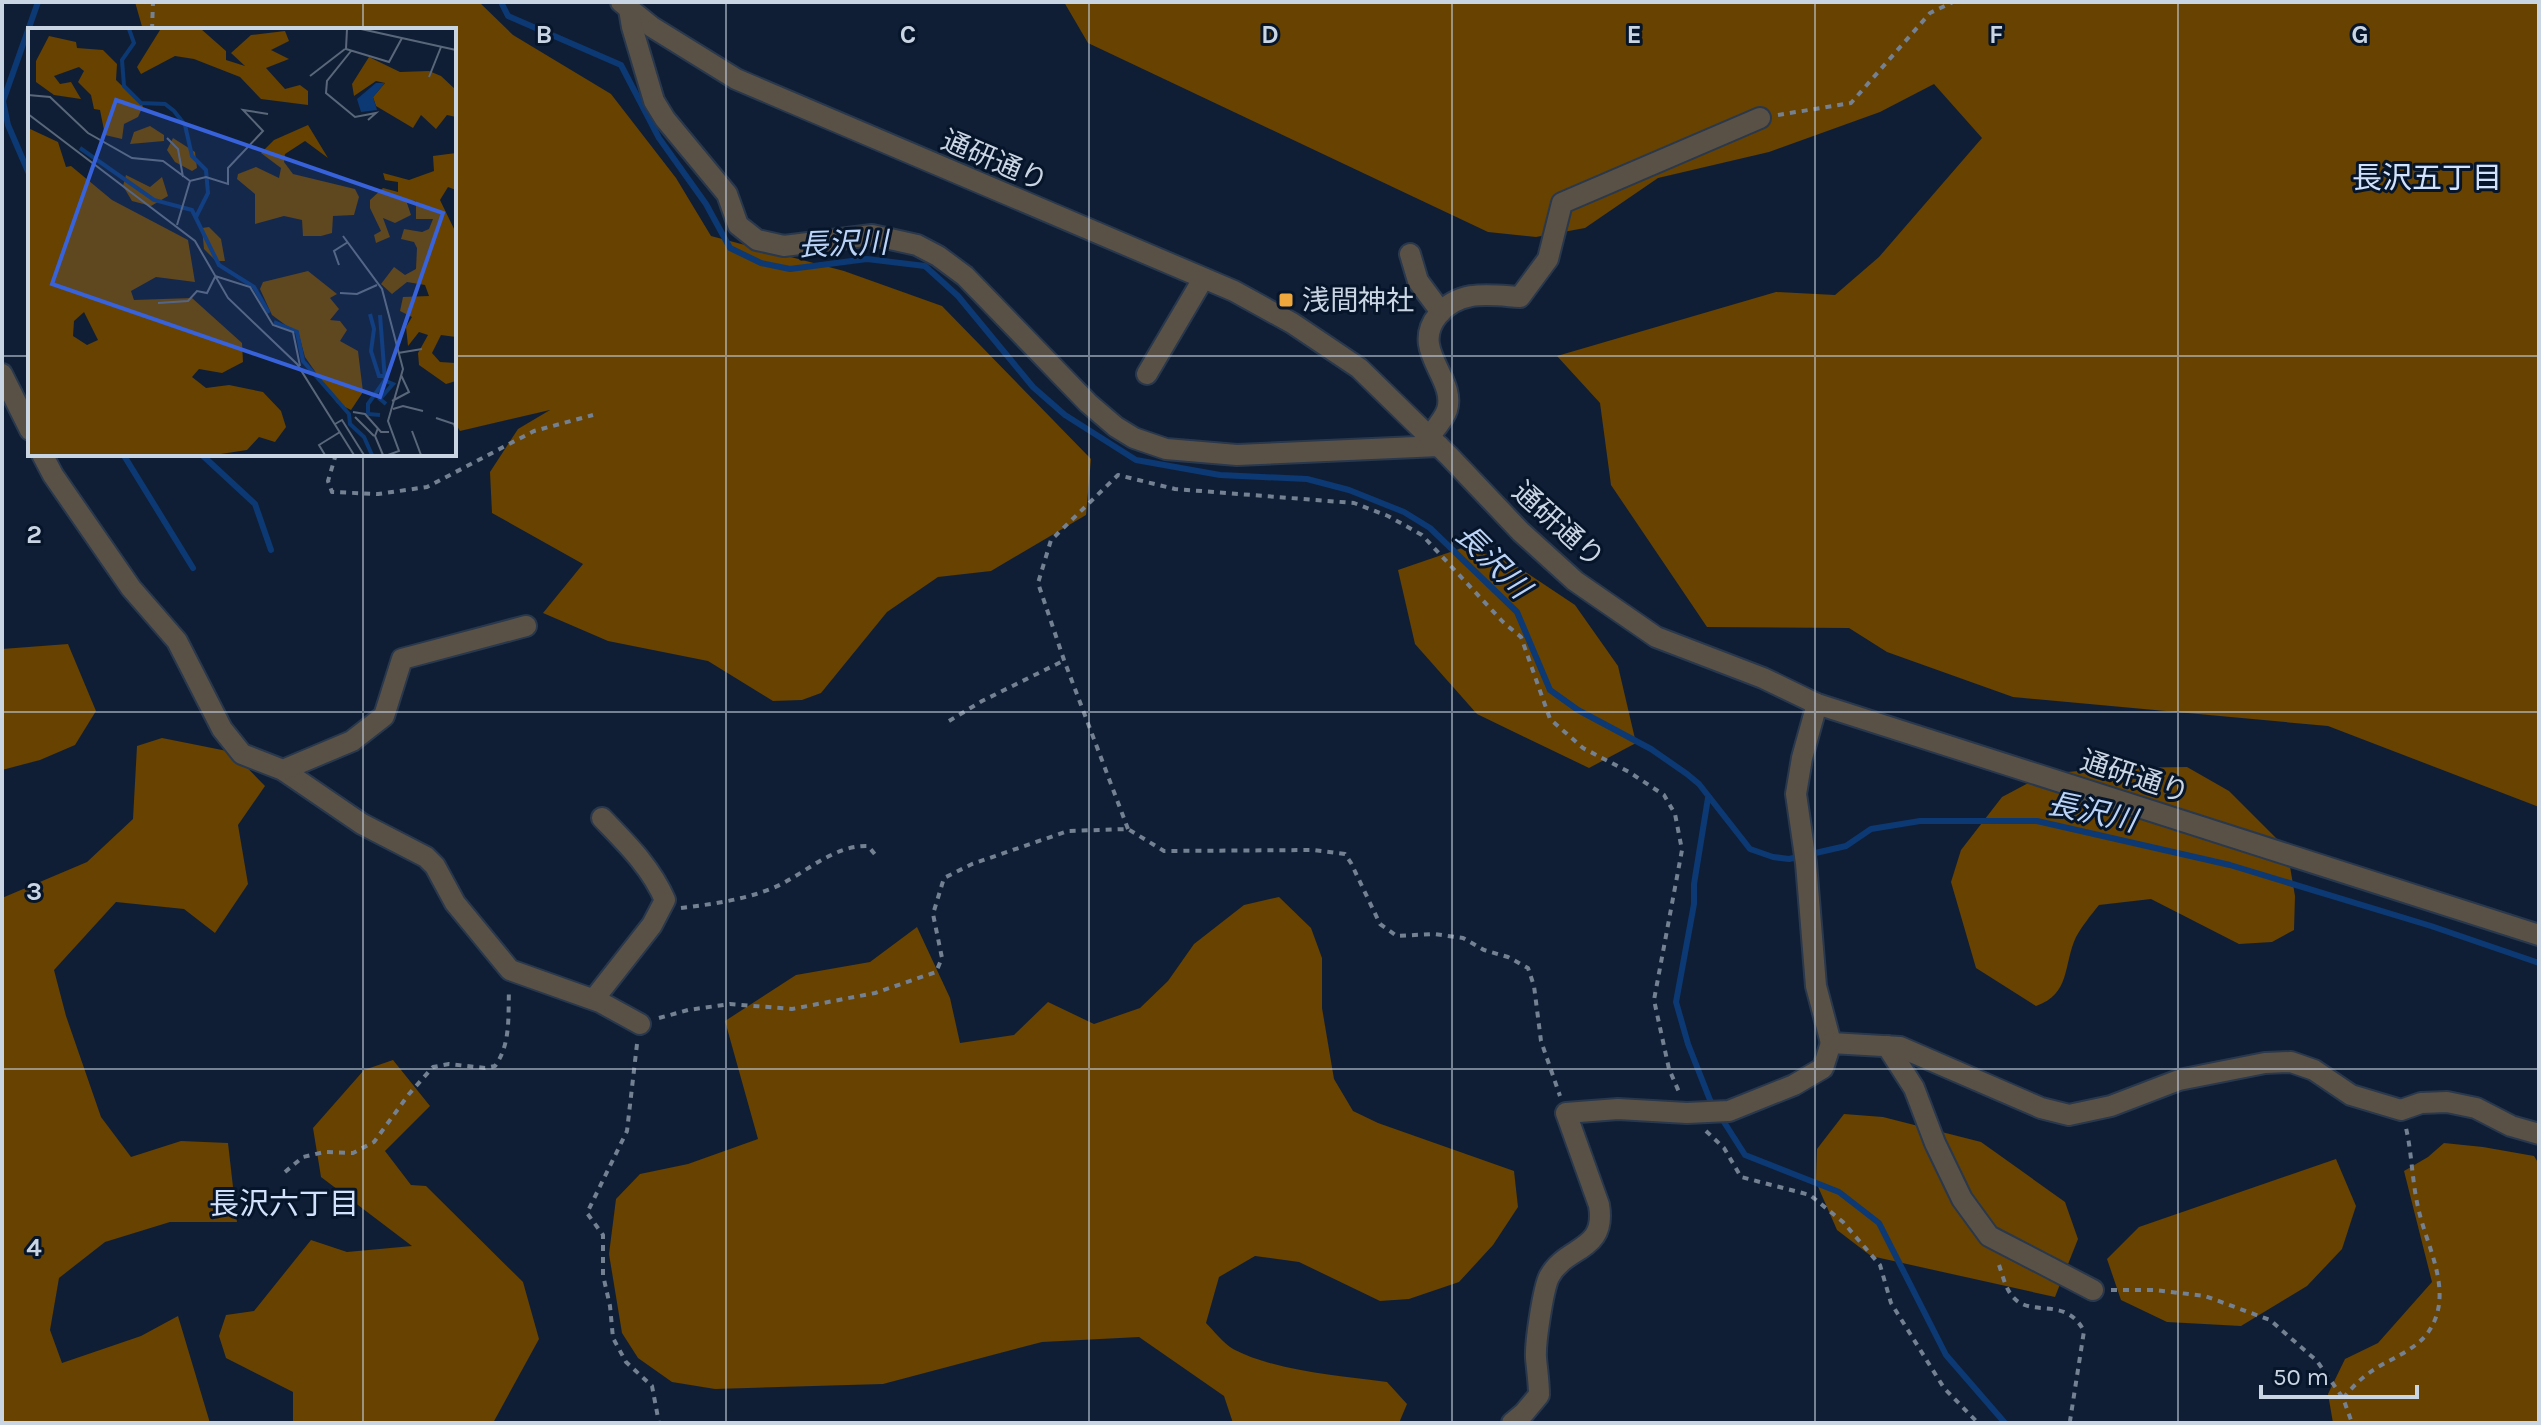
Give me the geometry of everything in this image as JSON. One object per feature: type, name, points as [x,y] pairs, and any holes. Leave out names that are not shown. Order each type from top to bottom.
[{"type":"street","points":[[625,6],[654,101],[665,119],[727,194],[738,225],[757,240],[784,246],[872,235],[917,245],[965,276],[1088,403],[1116,427],[1134,438],[1166,449],[1237,455],[1434,442],[1447,410],[1447,396],[1427,341],[1433,321],[1447,304],[1471,294],[1520,297],[1548,259],[1562,203],[1760,118]]},
{"type":"street","name":"通研通り","points":[[625,6],[652,27],[736,79],[1234,291],[1292,323],[1359,368],[1521,532],[1575,581],[1656,637],[1763,678],[1817,704],[2539,935]]},
{"type":"street","points":[[1410,254],[1418,281],[1441,312]]},
{"type":"street","points":[[1147,374],[1203,279]]},
{"type":"street","points":[[2,374],[28,426]]},
{"type":"street","points":[[43,456],[131,588],[177,641],[222,729],[242,754],[283,770],[362,824],[426,857],[435,866],[455,903],[510,970],[594,999],[640,1024]]},
{"type":"street","points":[[283,770],[352,741],[384,716],[402,659],[526,626]]},
{"type":"street","points":[[1512,1423],[1539,1395],[1536,1355],[1549,1278],[1562,1261],[1595,1239],[1602,1221],[1566,1113],[1618,1109],[1687,1113],[1729,1111],[1794,1085],[1823,1068],[1831,1043],[1816,986],[1806,863],[1796,794],[1817,704]]},
{"type":"street","points":[[594,999],[652,925],[665,900],[657,881],[602,818]]},
{"type":"street","points":[[1831,1043],[1900,1047],[2041,1108],[2069,1115],[2111,1106],[2179,1080],[2265,1063],[2291,1062],[2314,1070],[2351,1095],[2401,1110],[2421,1103],[2447,1102],[2476,1108],[2511,1126],[2539,1134]]},
{"type":"street","points":[[1887,1046],[1914,1088],[1935,1143],[1962,1199],[1989,1236],[2093,1290]]},
{"type":"path","points":[[152,28],[153,2]]},
{"type":"path","points":[[1760,118],[1851,103],[1930,13],[1953,2]]},
{"type":"path","points":[[335,456],[328,481],[332,492],[378,494],[427,487],[534,431],[593,415]]},
{"type":"path","points":[[1128,829],[1038,583],[1051,540],[1118,475],[1175,489],[1354,503],[1388,516],[1422,535],[1503,622],[1521,637],[1550,719],[1583,748],[1664,795],[1675,814],[1682,850],[1654,1000],[1669,1069],[1687,1113],[1724,1148],[1741,1177],[1810,1195],[1843,1222],[1880,1265],[1891,1303],[1944,1388],[1978,1423]]},
{"type":"path","points":[[949,721],[1064,660]]},
{"type":"path","points":[[659,1423],[652,1386],[626,1362],[613,1338],[603,1275],[603,1235],[587,1213],[627,1131],[640,1024],[688,1010],[730,1004],[792,1009],[875,993],[936,972],[942,958],[933,914],[944,878],[972,864],[1068,831],[1128,829],[1164,851],[1314,850],[1345,854],[1380,924],[1397,936],[1434,934],[1463,938],[1528,968],[1534,986],[1541,1041],[1566,1113]]},
{"type":"path","points":[[659,910],[736,901],[775,887],[853,845],[868,846],[878,858]]},
{"type":"path","points":[[285,1172],[303,1157],[324,1152],[353,1153],[374,1142],[433,1067],[449,1064],[485,1068],[495,1066],[503,1055],[508,1034],[510,970]]},
{"type":"path","points":[[2343,1398],[2370,1372],[2411,1347],[2429,1331],[2440,1303],[2436,1263],[2417,1206],[2411,1148],[2401,1110]]},
{"type":"path","points":[[1989,1236],[2009,1292],[2018,1303],[2058,1309],[2078,1319],[2084,1331],[2070,1421],[2067,1423]]},
{"type":"path","points":[[2093,1290],[2154,1290],[2205,1296],[2270,1320],[2317,1361],[2343,1398],[2352,1423]]},
{"type":"shaded area","points":[[135,2],[479,2],[513,35],[611,94],[676,178],[711,236],[844,271],[942,306],[1091,459],[1086,515],[991,571],[938,577],[887,612],[821,693],[802,700],[773,701],[708,661],[608,641],[543,613],[583,564],[492,513],[490,472],[518,429],[550,410],[460,431],[456,424],[456,28],[142,28]]},
{"type":"shaded area","points":[[1064,2],[2539,2],[2539,807],[2328,726],[2013,697],[1887,652],[1849,628],[1707,627],[1611,485],[1600,403],[1557,356],[1776,292],[1835,295],[1879,257],[1982,138],[1934,84],[1880,112],[1769,152],[1658,178],[1585,228],[1536,237],[1488,232],[1088,43]]},
{"type":"shaded area","points":[[1462,548],[1509,561],[1575,605],[1618,666],[1636,743],[1589,768],[1477,714],[1415,644],[1398,570]]},
{"type":"shaded area","points":[[68,644],[96,711],[75,745],[40,760],[2,770],[2,649]]},
{"type":"shaded area","points":[[162,738],[232,752],[265,786],[238,825],[248,884],[215,933],[184,909],[116,902],[54,970],[66,1016],[101,1117],[131,1157],[181,1141],[228,1143],[237,1222],[170,1222],[105,1242],[59,1278],[50,1330],[62,1363],[141,1336],[178,1316],[210,1423],[2,1423],[2,898],[87,862],[133,819],[137,746]]},
{"type":"shaded area","points":[[2187,767],[2229,791],[2287,849],[2295,896],[2294,930],[2272,942],[2239,944],[2151,899],[2099,905],[2076,937],[2061,986],[2047,1001],[2036,1006],[1976,968],[1951,882],[1961,850],[2002,797],[2045,774],[2111,768]]},
{"type":"shaded area","points":[[1279,897],[1311,928],[1322,958],[1322,1008],[1334,1079],[1353,1111],[1378,1123],[1514,1171],[1518,1207],[1493,1245],[1459,1282],[1409,1299],[1380,1301],[1299,1262],[1255,1256],[1219,1277],[1206,1323],[1229,1346],[1288,1368],[1387,1382],[1407,1404],[1399,1423],[1233,1423],[1224,1396],[1139,1337],[1042,1342],[883,1384],[715,1389],[672,1382],[638,1358],[622,1333],[609,1254],[616,1199],[640,1174],[688,1164],[758,1139],[725,1021],[796,975],[870,962],[917,927],[950,998],[960,1043],[1014,1035],[1048,1002],[1094,1024],[1140,1008],[1168,981],[1194,944],[1244,905]]},
{"type":"shaded area","points":[[393,1060],[430,1106],[385,1151],[411,1185],[426,1186],[523,1282],[539,1339],[493,1423],[293,1423],[293,1392],[226,1358],[219,1336],[226,1315],[254,1311],[311,1240],[347,1252],[412,1246],[321,1177],[313,1128],[364,1070]]},
{"type":"shaded area","points":[[1844,1114],[1883,1117],[1981,1142],[2065,1202],[2078,1239],[2055,1297],[1871,1256],[1837,1230],[1816,1182],[1817,1149]]},
{"type":"shaded area","points":[[2444,1143],[2534,1156],[2539,1164],[2539,1423],[2333,1423],[2328,1394],[2345,1359],[2378,1343],[2432,1282],[2404,1171]]},
{"type":"shaded area","points":[[2336,1159],[2356,1206],[2342,1249],[2307,1286],[2241,1326],[2167,1322],[2121,1300],[2107,1259],[2139,1227]]},
{"type":"waterway","points":[[29,28],[38,2]]},
{"type":"waterway","name":"長沢川","points":[[501,2],[508,16],[621,65],[659,138],[706,204],[730,248],[761,263],[790,269],[867,259],[925,266],[958,296],[1033,387],[1065,415],[1136,460],[1220,475],[1307,479],[1349,490],[1404,512],[1430,528],[1517,612],[1550,690],[1578,710],[1651,749],[1687,774],[1699,784],[1750,849],[1789,859],[1846,846],[1871,829],[1920,821],[2037,821],[2230,865],[2431,926],[2539,963]]},
{"type":"waterway","points":[[28,30],[3,101],[8,125],[28,171]]},
{"type":"waterway","points":[[124,456],[193,568]]},
{"type":"waterway","points":[[203,456],[255,504],[271,550]]},
{"type":"waterway","points":[[1708,798],[1694,884],[1694,904],[1676,1002],[1688,1044],[1710,1100],[1745,1155],[1839,1192],[1879,1223],[1946,1355],[2005,1423]]},
{"type":"place","name":"浅間神社","points":[[1286,300]]},
{"type":"district","name":"長沢五丁目","points":[[2427,178]]},
{"type":"district","name":"長沢六丁目","points":[[284,1204]]}]
